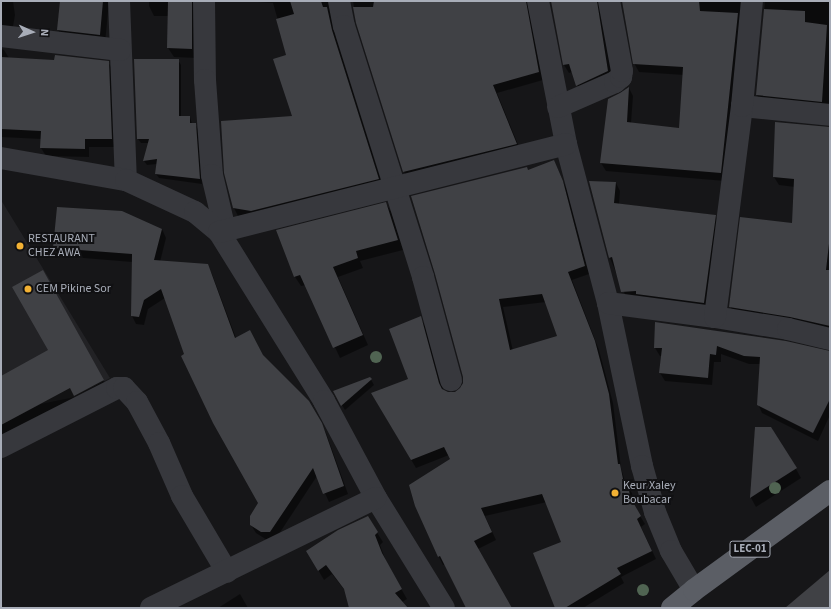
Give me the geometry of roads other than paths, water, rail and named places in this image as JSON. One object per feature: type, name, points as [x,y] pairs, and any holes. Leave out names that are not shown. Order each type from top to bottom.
[{"type":"highway","name":"LEC-01","points":[[672,608],[694,590],[830,491]]},
{"type":"street","points":[[119,1],[126,180]]},
{"type":"street","points":[[204,1],[205,80],[212,175],[222,231],[324,401],[376,498],[444,608]]},
{"type":"street","points":[[339,1],[344,26],[396,187],[423,277],[451,380]]},
{"type":"street","points":[[538,1],[566,144],[608,303],[642,466],[655,512],[671,551],[694,590]]},
{"type":"street","points":[[558,107],[615,82],[621,77],[622,71],[609,1]]},
{"type":"street","points":[[716,317],[742,106],[752,1]]},
{"type":"street","points":[[1,36],[120,50]]},
{"type":"street","points":[[742,106],[830,116]]},
{"type":"street","points":[[1,158],[126,180],[195,212],[222,231],[566,144]]},
{"type":"street","points":[[608,303],[716,317],[788,329],[830,339]]},
{"type":"street","points":[[1,447],[117,388],[124,388],[137,402],[159,443],[182,496],[227,572]]},
{"type":"street","points":[[151,608],[376,498]]},
{"type":"place","name":"RESTAURANT CHEZ AWA","points":[[20,246]]},
{"type":"place","name":"CEM Pikine Sor","points":[[28,289]]},
{"type":"place","name":"Keur Xaley Boubacar","points":[[615,493]]}]
